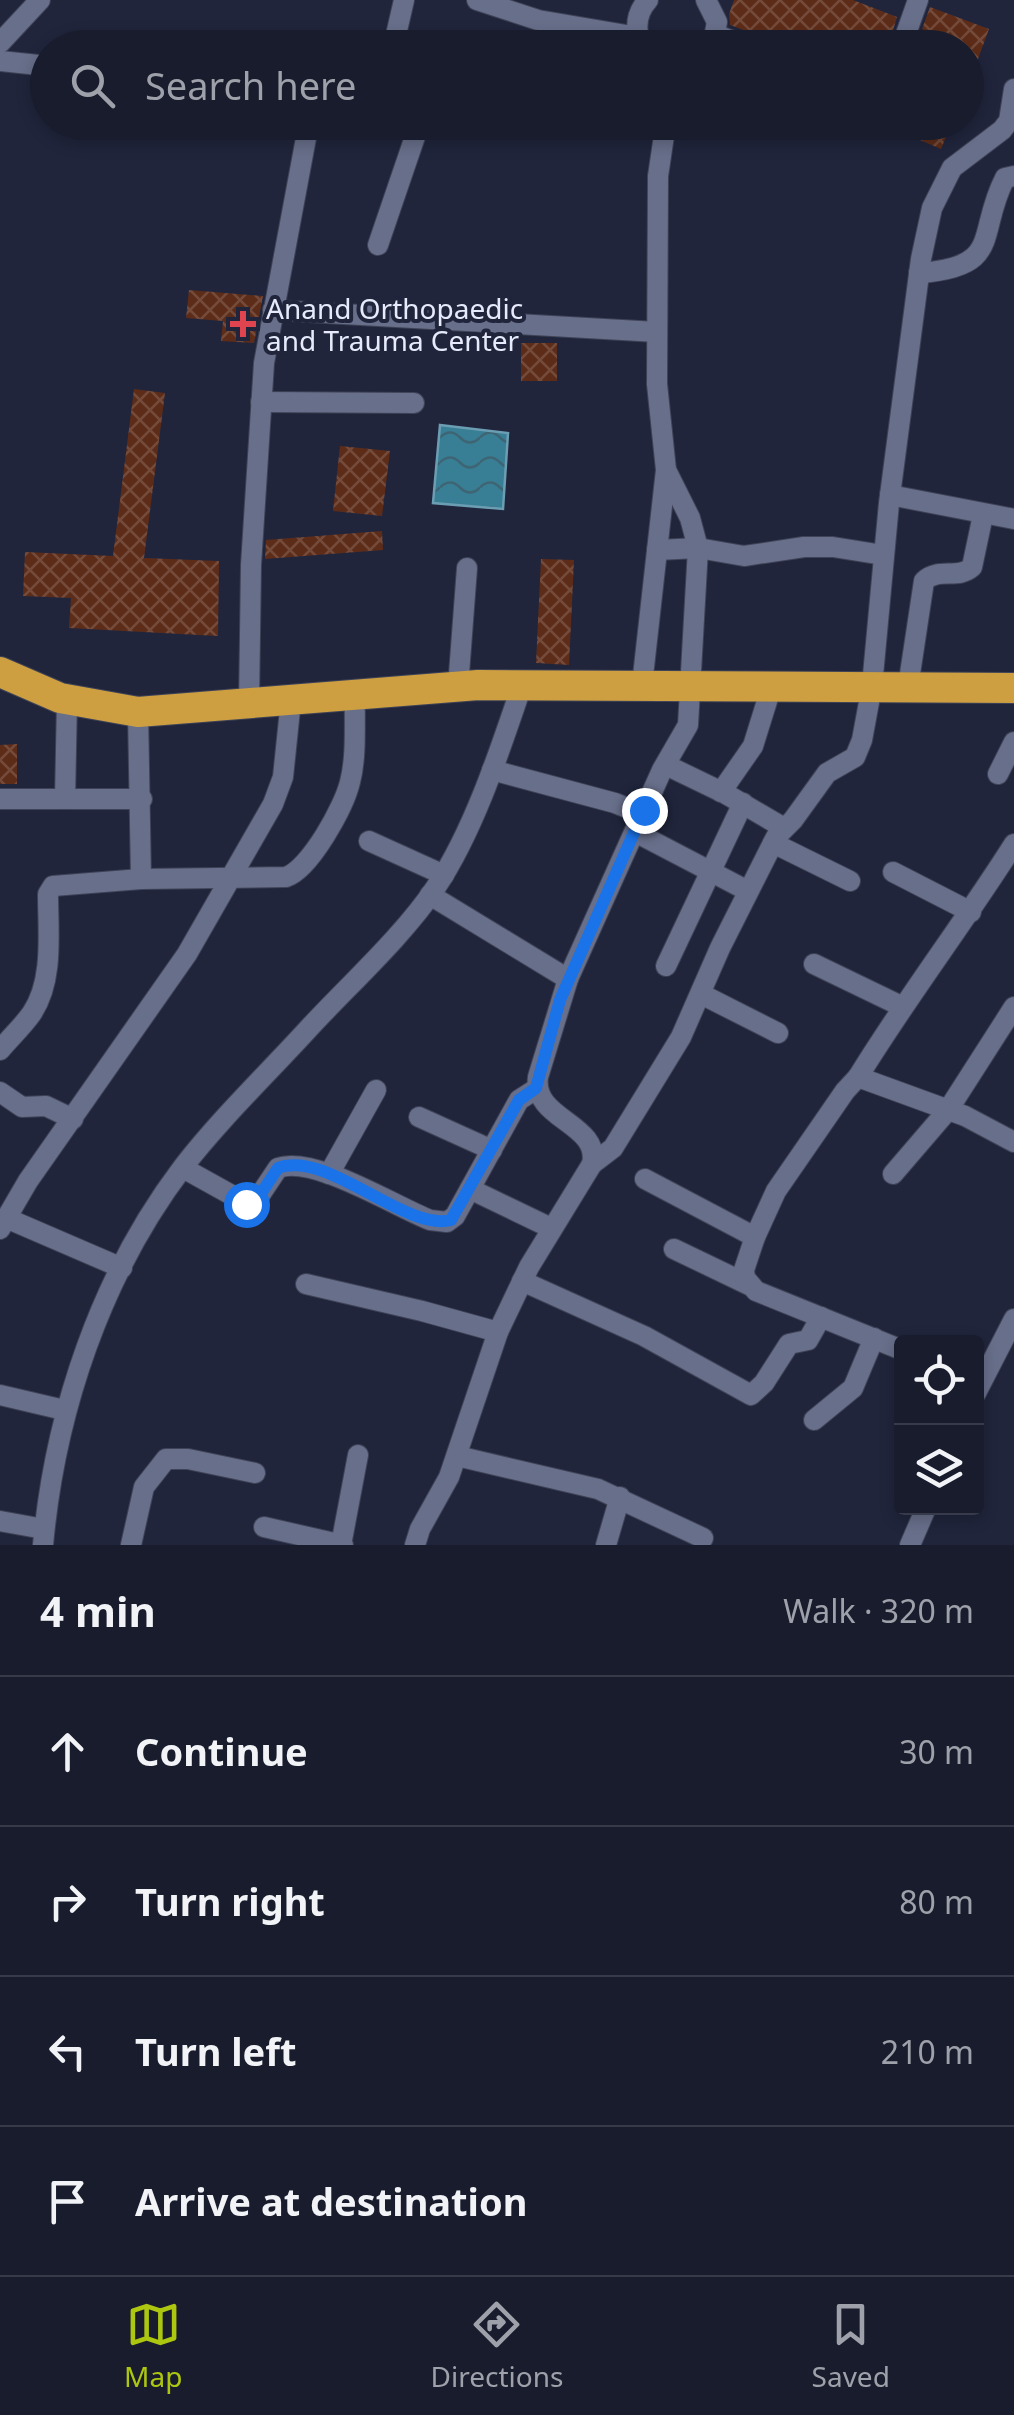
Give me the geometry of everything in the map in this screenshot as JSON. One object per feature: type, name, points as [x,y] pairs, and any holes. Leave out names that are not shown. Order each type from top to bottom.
[{"type":"highway","points":[[0,672],[67,700],[138,712],[522,685],[1014,688]]},
{"type":"street","points":[[0,43],[40,0]]},
{"type":"street","points":[[396,30],[404,0]]},
{"type":"street","points":[[477,0],[584,30]]},
{"type":"street","points":[[639,30],[638,18],[648,0]]},
{"type":"street","points":[[706,0],[717,22],[716,30]]},
{"type":"street","points":[[907,30],[918,0]]},
{"type":"street","points":[[0,61],[30,64]]},
{"type":"street","points":[[592,1164],[613,1148],[681,1037],[748,891],[779,835],[827,773],[854,757],[865,728],[872,686],[890,494],[919,274],[932,208],[941,186],[962,158],[1009,121],[1014,89]]},
{"type":"street","points":[[248,703],[261,402],[306,140]]},
{"type":"street","points":[[378,245],[414,140]]},
{"type":"street","points":[[642,685],[666,470],[659,417],[657,332],[658,176],[663,140]]},
{"type":"street","points":[[919,274],[944,272],[971,262],[991,230],[1000,188],[1005,178],[1014,176]]},
{"type":"street","points":[[274,310],[657,332]]},
{"type":"street","points":[[261,402],[414,404]]},
{"type":"street","points":[[415,1545],[457,1456],[498,1332],[522,1281],[592,1164],[594,1155],[588,1140],[542,1103],[536,1088],[568,980],[688,724],[698,548],[690,518],[666,470]]},
{"type":"street","points":[[890,494],[1014,519]]},
{"type":"street","points":[[908,687],[924,580],[938,574],[960,574],[972,567],[982,515]]},
{"type":"street","points":[[657,550],[698,548],[744,556],[833,547],[883,555]]},
{"type":"street","points":[[458,687],[467,568]]},
{"type":"street","points":[[0,1521],[43,1537],[64,1410],[88,1340],[122,1268],[183,1168],[444,875],[492,770],[522,685]]},
{"type":"street","points":[[721,792],[754,746],[772,685]]},
{"type":"street","points":[[0,1050],[31,1014],[41,994],[50,889],[58,884],[142,878],[286,877],[307,863],[350,781],[355,695]]},
{"type":"street","points":[[65,799],[67,700]]},
{"type":"street","points":[[122,1268],[3,1224],[187,954],[272,804],[281,783],[290,700]]},
{"type":"street","points":[[138,712],[142,878]]},
{"type":"street","points":[[998,774],[1014,742]]},
{"type":"street","points":[[666,765],[743,803],[779,835],[850,881]]},
{"type":"street","points":[[492,770],[615,803],[710,871],[748,891]]},
{"type":"street","points":[[0,799],[142,799]]},
{"type":"street","points":[[666,966],[743,803]]},
{"type":"street","points":[[369,841],[444,875]]},
{"type":"street","points":[[749,1285],[744,1270],[784,1179],[858,1077],[901,1006],[971,912],[1014,844]]},
{"type":"street","points":[[894,872],[971,912]]},
{"type":"street","points":[[430,895],[568,980]]},
{"type":"street","points":[[814,964],[901,1006]]},
{"type":"street","points":[[701,994],[778,1033]]},
{"type":"street","points":[[893,1174],[948,1110],[1014,1006]]},
{"type":"street","points":[[858,1077],[948,1110],[1014,1142]]},
{"type":"street","points":[[183,1168],[246,1204],[258,1198],[272,1174],[286,1165],[300,1165],[441,1222],[455,1216],[523,1095],[536,1088]]},
{"type":"street","points":[[328,1174],[376,1090]]},
{"type":"street","points":[[0,1092],[22,1107],[46,1106],[73,1119]]},
{"type":"street","points":[[420,1117],[492,1150]]},
{"type":"street","points":[[644,1179],[701,1212],[756,1237]]},
{"type":"street","points":[[470,1189],[552,1228]]},
{"type":"street","points":[[674,1249],[756,1292],[894,1347]]},
{"type":"street","points":[[522,1281],[623,1326],[752,1394],[758,1392],[789,1344],[808,1340],[821,1317]]},
{"type":"street","points":[[306,1284],[498,1332]]},
{"type":"street","points":[[984,1375],[1014,1318]]},
{"type":"street","points":[[814,1420],[853,1388],[874,1338]]},
{"type":"street","points":[[0,1396],[64,1410]]},
{"type":"street","points":[[264,1527],[342,1545],[358,1455]]},
{"type":"street","points":[[457,1456],[569,1480],[620,1497],[703,1538]]},
{"type":"street","points":[[132,1545],[144,1487],[166,1459],[188,1459],[255,1473]]},
{"type":"street","points":[[606,1545],[620,1497]]},
{"type":"street","points":[[910,1545],[923,1515]]},
{"type":"water","points":[[440,425],[508,433],[503,509],[433,503]]},
{"type":"building","points":[[734,0],[853,0],[897,17],[893,30],[744,30],[730,25]]},
{"type":"building","points":[[930,7],[989,29],[984,43],[984,30],[922,29]]},
{"type":"building","points":[[920,140],[945,140],[941,149]]},
{"type":"building","points":[[189,290],[263,296],[254,343],[221,341],[223,321],[186,318]]},
{"type":"building","points":[[521,343],[557,343],[557,381],[521,381]]},
{"type":"building","points":[[134,389],[165,393],[144,558],[219,561],[218,636],[69,628],[71,598],[23,596],[25,552],[113,556]]},
{"type":"building","points":[[340,446],[390,451],[382,516],[333,511]]},
{"type":"building","points":[[382,531],[383,550],[265,559],[266,540]]},
{"type":"building","points":[[541,559],[574,560],[569,665],[536,663]]},
{"type":"building","points":[[17,744],[17,784],[0,784],[0,745]]},
{"type":"place","name":"Anand Orthopaedic and Trauma Center","points":[[243,324]]},
{"type":"route","points":[[246,1204],[258,1198],[278,1168],[293,1164],[328,1174],[430,1220],[451,1220],[519,1100],[536,1088],[560,1000],[644,810]]}]
